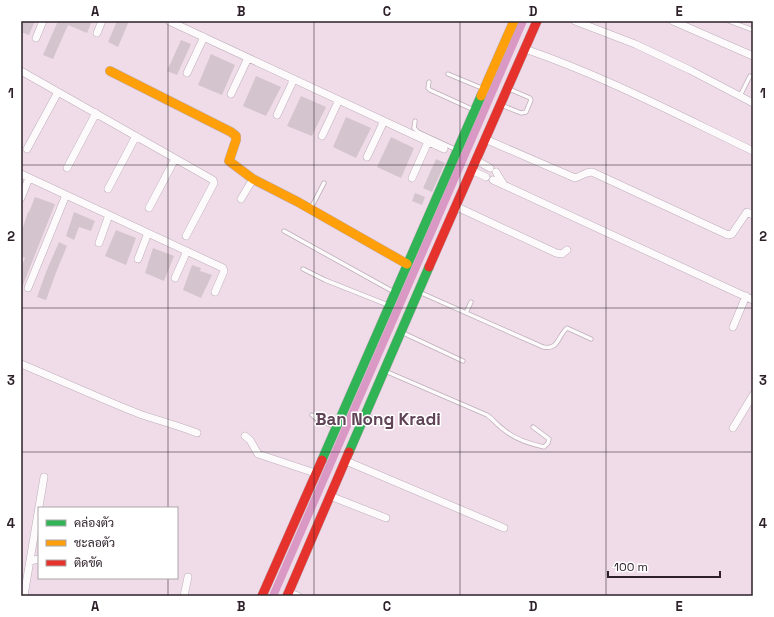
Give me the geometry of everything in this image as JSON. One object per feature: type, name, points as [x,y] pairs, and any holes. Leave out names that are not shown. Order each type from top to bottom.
[{"type":"street","points":[[36,38],[43,21]]},
{"type":"street","points":[[97,33],[102,21]]},
{"type":"street","points":[[169,21],[444,149]]},
{"type":"street","points":[[262,596],[514,21]]},
{"type":"street","points":[[298,596],[288,594],[346,462],[400,332],[537,21]]},
{"type":"street","points":[[576,21],[635,44],[690,70],[753,103]]},
{"type":"street","points":[[673,21],[683,23],[753,56]]},
{"type":"street","points":[[187,73],[204,37]]},
{"type":"street","points":[[525,49],[599,77],[753,151]]},
{"type":"street","points":[[231,94],[248,58]]},
{"type":"street","points":[[21,71],[175,158],[214,182],[186,236]]},
{"type":"street","points":[[110,71],[231,132],[236,136],[236,141],[229,161],[253,179],[310,209],[407,264]]},
{"type":"street","points":[[277,115],[294,79]]},
{"type":"street","points":[[27,149],[58,92]]},
{"type":"street","points":[[322,136],[339,100]]},
{"type":"street","points":[[67,168],[96,113]]},
{"type":"street","points":[[367,157],[384,121]]},
{"type":"street","points":[[108,188],[136,136]]},
{"type":"street","points":[[486,138],[575,178],[580,177],[586,172],[592,172],[728,235],[732,234],[747,212],[753,215]]},
{"type":"street","points":[[412,178],[428,142]]},
{"type":"street","points":[[149,208],[175,158]]},
{"type":"street","points":[[476,160],[493,170],[504,185]]},
{"type":"street","points":[[471,170],[486,177]]},
{"type":"street","points":[[21,174],[224,269],[215,292]]},
{"type":"street","points":[[21,198],[29,178]]},
{"type":"street","points":[[241,199],[253,179]]},
{"type":"street","points":[[493,180],[753,300]]},
{"type":"street","points":[[28,288],[66,195]]},
{"type":"street","points":[[455,206],[556,253],[562,254],[567,250]]},
{"type":"street","points":[[98,243],[109,215]]},
{"type":"street","points":[[138,259],[148,233]]},
{"type":"street","points":[[175,278],[187,251]]},
{"type":"street","points":[[733,327],[746,296]]},
{"type":"street","points":[[21,364],[104,400],[144,415],[179,425],[198,433]]},
{"type":"street","points":[[733,428],[753,395]]},
{"type":"street","points":[[246,436],[258,454],[315,473]]},
{"type":"street","points":[[346,462],[504,528]]},
{"type":"street","points":[[39,507],[44,477]]},
{"type":"street","points":[[330,496],[386,518]]},
{"type":"street","points":[[24,596],[38,513]]},
{"type":"street","points":[[30,561],[38,559]]},
{"type":"street","points":[[184,596],[188,577]]},
{"type":"lane","points":[[729,21],[753,30]]},
{"type":"lane","points":[[448,74],[484,89]]},
{"type":"lane","points":[[740,96],[750,76]]},
{"type":"lane","points":[[429,82],[428,88],[430,90],[474,110]]},
{"type":"lane","points":[[500,105],[522,113],[526,112],[531,100],[530,98],[508,89]]},
{"type":"lane","points":[[415,121],[414,128],[418,132],[457,150]]},
{"type":"lane","points":[[310,209],[324,183]]},
{"type":"lane","points":[[284,231],[394,292]]},
{"type":"lane","points":[[303,269],[325,280],[389,305]]},
{"type":"lane","points":[[418,292],[542,347],[548,348],[553,346],[567,328],[591,338]]},
{"type":"lane","points":[[466,313],[471,302]]},
{"type":"lane","points":[[400,332],[463,361]]},
{"type":"lane","points":[[384,370],[487,415],[494,419],[504,430],[515,437],[544,447],[548,443],[549,439],[534,427]]},
{"type":"lane","points":[[312,415],[317,419],[335,427]]},
{"type":"lane","points":[[366,415],[386,426]]},
{"type":"building","points":[[24,21],[35,21],[29,35],[21,32],[21,27]]},
{"type":"building","points":[[58,21],[92,21],[87,33],[68,25],[53,59],[43,55]]},
{"type":"building","points":[[117,21],[129,21],[118,47],[108,42]]},
{"type":"building","points":[[181,40],[191,44],[177,75],[167,71]]},
{"type":"building","points":[[211,54],[235,65],[222,95],[198,85]]},
{"type":"building","points":[[256,76],[281,87],[266,116],[243,106]]},
{"type":"building","points":[[301,96],[326,107],[312,136],[287,126]]},
{"type":"building","points":[[346,117],[371,128],[356,158],[333,147]]},
{"type":"building","points":[[391,137],[414,148],[401,178],[377,167]]},
{"type":"building","points":[[436,159],[445,163],[432,192],[423,188]]},
{"type":"building","points":[[415,193],[425,197],[422,205],[412,201]]},
{"type":"building","points":[[35,197],[55,204],[21,290],[21,268],[25,258],[21,256],[21,233]]},
{"type":"building","points":[[74,212],[95,221],[91,231],[79,227],[74,240],[66,236]]},
{"type":"building","points":[[116,230],[136,238],[126,265],[105,256]]},
{"type":"building","points":[[59,242],[67,246],[46,300],[37,297]]},
{"type":"building","points":[[153,248],[174,256],[164,281],[145,273]]},
{"type":"building","points":[[192,265],[201,268],[200,271],[212,275],[201,298],[183,290]]},
{"type":"waterway","points":[[273,596],[523,21]]},
{"type":"traffic: fast","points":[[322,460],[481,96]]},
{"type":"traffic: fast","points":[[349,452],[429,267]]},
{"type":"traffic: slow","points":[[481,96],[514,21]]},
{"type":"traffic: slow","points":[[110,71],[231,132],[236,136],[236,140],[229,161],[253,179],[298,202],[407,264]]},
{"type":"traffic: jam","points":[[429,267],[537,21]]},
{"type":"traffic: jam","points":[[287,596],[349,452]]},
{"type":"traffic: jam","points":[[262,596],[322,460]]},
{"type":"district","name":"Ban Nong Kradi","points":[[378,419]]}]
